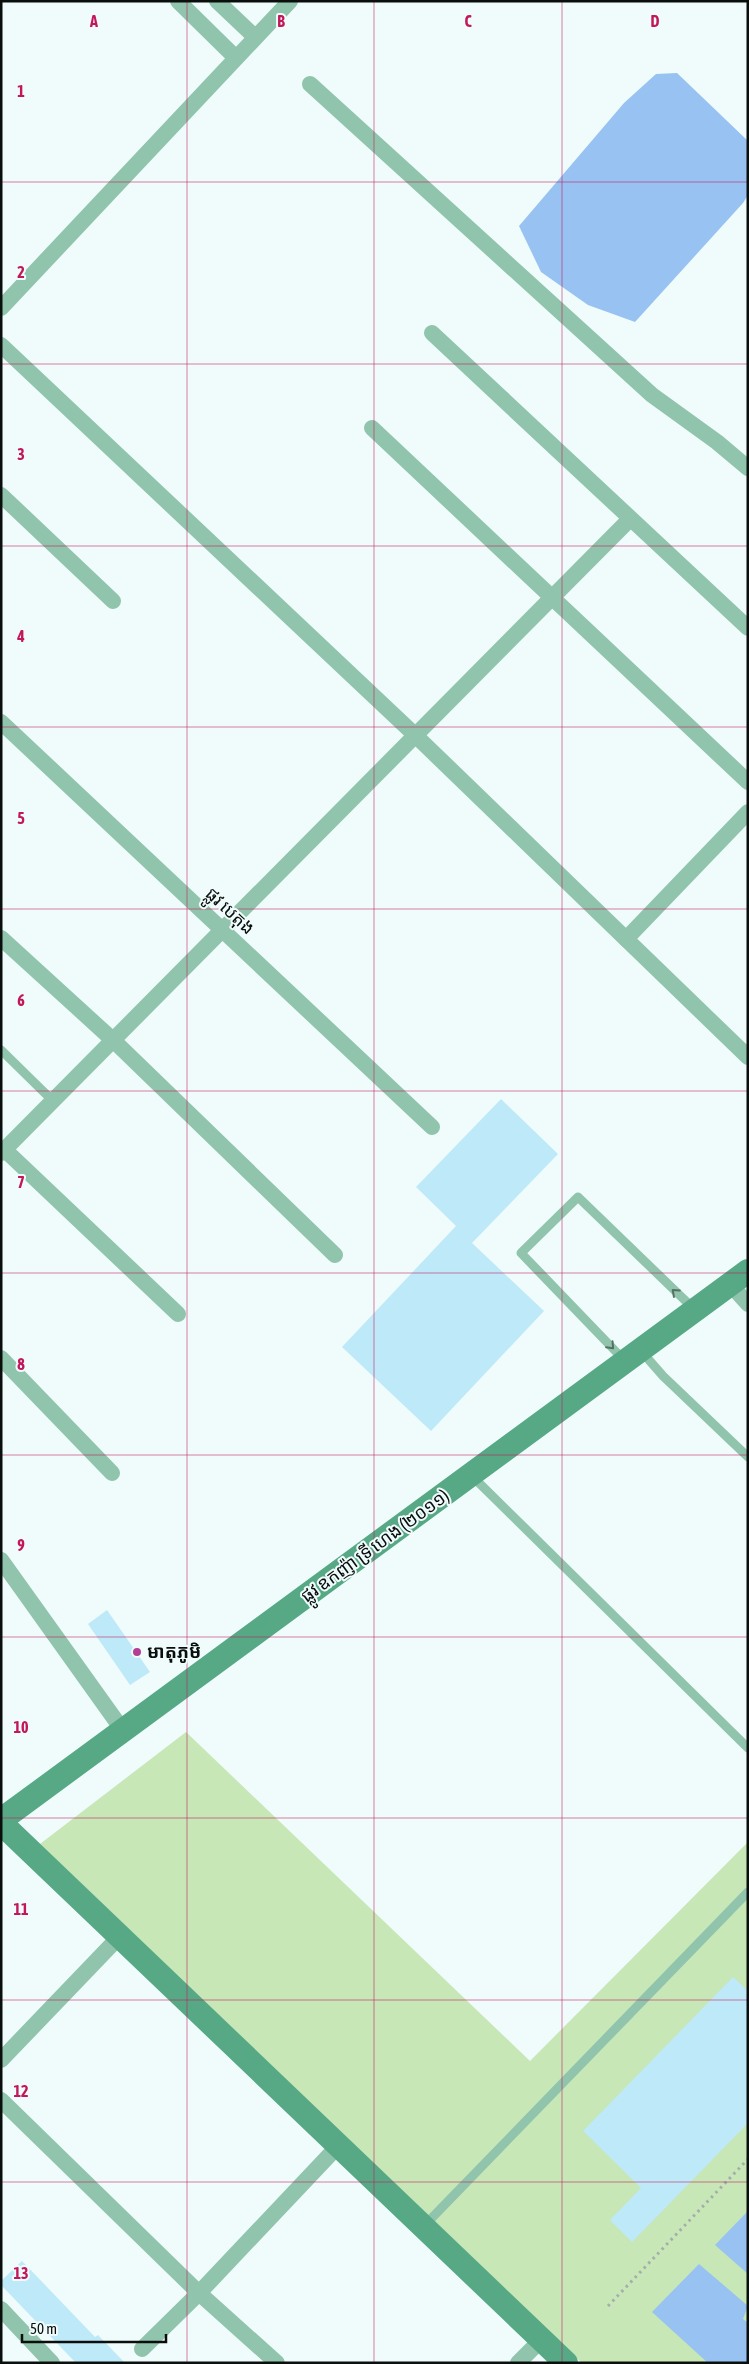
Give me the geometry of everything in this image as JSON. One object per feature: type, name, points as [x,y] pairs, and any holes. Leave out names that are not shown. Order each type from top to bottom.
[{"type":"main road","name":"ផ្លូវ ឧកញ៉ា ទ្រី ហេង (២០១១)","points":[[1,1822],[632,1355],[739,1278]]},
{"type":"main road","points":[[1,1822],[566,2363]]},
{"type":"street","points":[[178,1],[236,58]]},
{"type":"street","points":[[217,1],[255,37]]},
{"type":"street","points":[[1,308],[290,1]]},
{"type":"street","points":[[310,84],[652,396],[716,442],[748,468]]},
{"type":"street","points":[[432,333],[748,628]]},
{"type":"street","points":[[1,345],[415,735],[748,1057]]},
{"type":"street","points":[[372,428],[748,782]]},
{"type":"street","points":[[1,495],[113,601]]},
{"type":"street","points":[[178,1314],[3,1152],[630,519]]},
{"type":"street","name":"ផ្លូវ បេតុង","points":[[1,722],[222,932],[432,1127]]},
{"type":"street","points":[[626,939],[748,812]]},
{"type":"street","points":[[1,938],[114,1041],[335,1255]]},
{"type":"street","points":[[739,1278],[748,1304]]},
{"type":"street","points":[[1,1358],[112,1473]]},
{"type":"street","points":[[1,1560],[124,1732]]},
{"type":"street","points":[[1,2060],[120,1936]]},
{"type":"street","points":[[1,2100],[199,2293],[277,2363]]},
{"type":"street","points":[[142,2349],[199,2293],[338,2146]]},
{"type":"street","points":[[1,2309],[52,2363]]},
{"type":"street","points":[[518,2363],[542,2339]]},
{"type":"lane","points":[[1,1050],[53,1101]]},
{"type":"lane","points":[[695,1309],[656,1274],[578,1197],[521,1253],[598,1332],[663,1376],[748,1457]]},
{"type":"lane","points":[[472,1475],[748,1748]]},
{"type":"lane","points":[[424,2226],[748,1892]]},
{"type":"path","points":[[608,2306],[748,2159]]},
{"type":"green space","points":[[186,1732],[530,2061],[748,1842],[748,2363],[582,2363],[40,1844]]},
{"type":"water","points":[[677,73],[748,141],[748,195],[743,203],[635,322],[588,305],[541,272],[519,226],[624,103],[656,74]]},
{"type":"water","points":[[748,2211],[748,2274],[715,2245]]},
{"type":"water","points":[[699,2264],[748,2306],[743,2319],[748,2323],[748,2363],[708,2363],[652,2312]]},
{"type":"building","points":[[501,1099],[558,1154],[472,1243],[544,1311],[431,1431],[342,1347],[456,1226],[416,1187]]},
{"type":"building","points":[[107,1610],[150,1672],[130,1685],[88,1624]]},
{"type":"building","points":[[733,1977],[748,1991],[748,2123],[632,2242],[610,2220],[641,2188],[583,2131]]},
{"type":"building","points":[[22,2261],[95,2337],[98,2335],[125,2363],[76,2363],[1,2285],[1,2281]]},
{"type":"place","name":"មាតុភូមិ","points":[[137,1652]]}]
